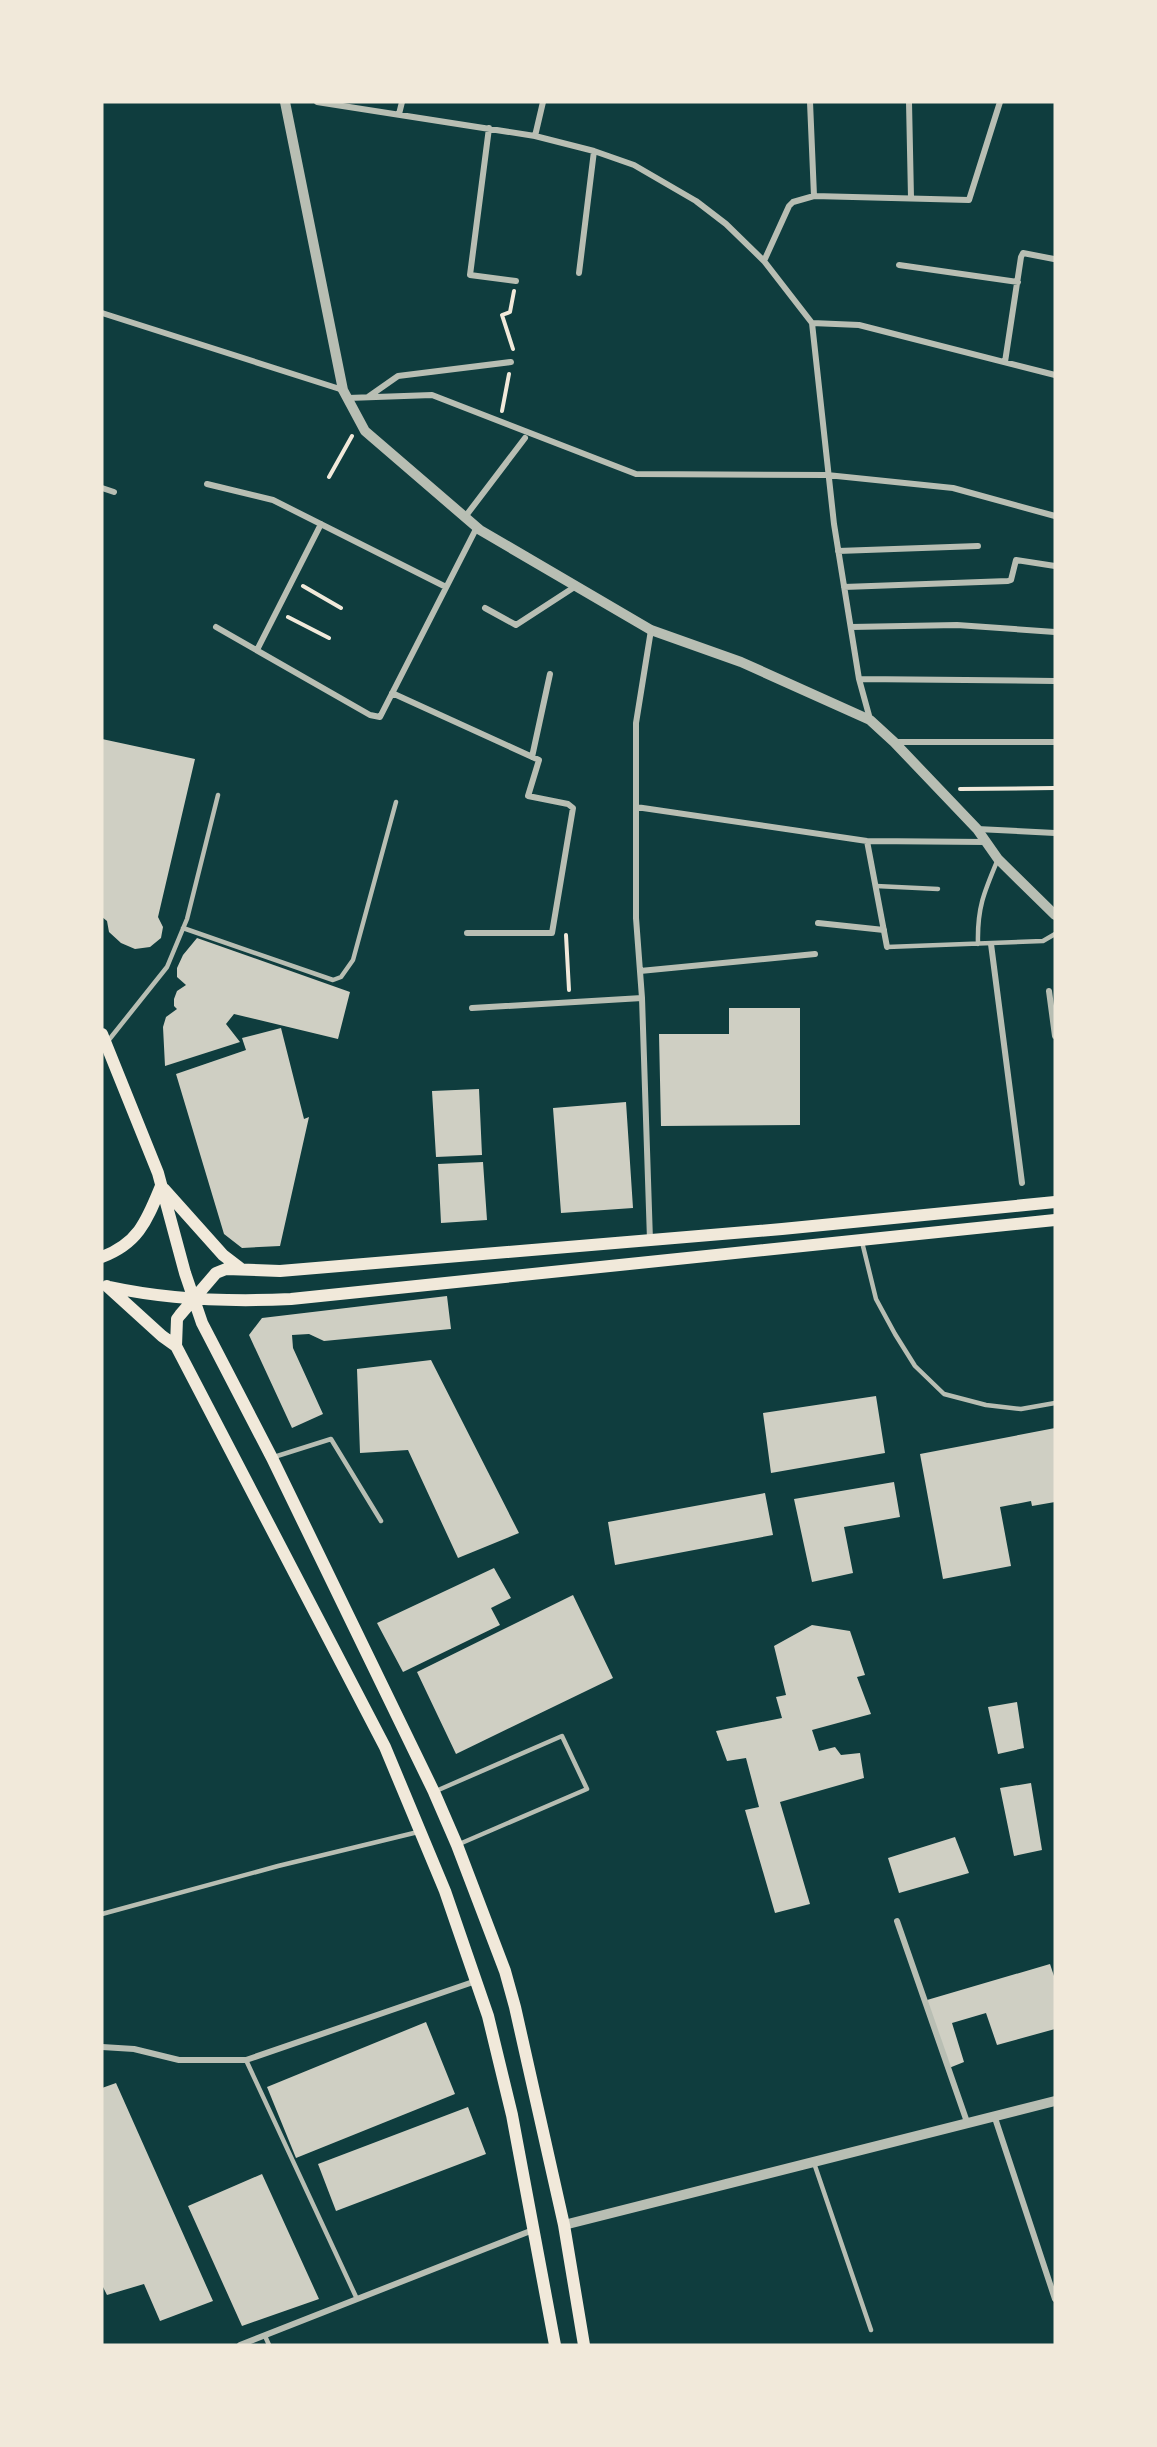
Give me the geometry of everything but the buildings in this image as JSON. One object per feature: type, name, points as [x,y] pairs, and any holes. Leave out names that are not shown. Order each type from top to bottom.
[{"type":"main road","points":[[104,1039],[158,1173],[202,1323],[272,1458],[434,1792],[457,1845],[505,1971],[564,2224],[584,2345]]},
{"type":"main road","points":[[102,1257],[122,1248],[140,1231],[161,1186]]},
{"type":"main road","points":[[161,1186],[224,1255],[240,1268]]},
{"type":"main road","points":[[176,1346],[177,1319],[216,1274],[226,1269],[280,1271],[650,1240],[1055,1202]]},
{"type":"main road","points":[[105,1285],[150,1294],[223,1301],[291,1299],[1055,1221]]},
{"type":"main road","points":[[105,1285],[176,1346],[385,1747],[445,1891],[488,2016],[512,2115],[555,2345]]},
{"type":"street","points":[[285,102],[346,394],[365,431],[477,527],[651,630],[741,662],[870,720],[977,829],[998,859],[1055,915]]},
{"type":"street","points":[[317,102],[535,136],[594,151],[634,165],[696,201],[726,224],[764,261],[812,323],[827,475],[838,551],[859,679],[870,720]]},
{"type":"street","points":[[399,114],[402,102]]},
{"type":"street","points":[[535,136],[543,102]]},
{"type":"street","points":[[810,102],[814,196]]},
{"type":"street","points":[[909,102],[911,198]]},
{"type":"street","points":[[764,261],[789,206],[814,196],[965,200],[971,198],[1000,102]]},
{"type":"street","points":[[489,128],[470,275],[516,281]]},
{"type":"street","points":[[579,273],[594,151]]},
{"type":"street","points":[[1005,362],[1023,253],[1054,259]]},
{"type":"street","points":[[899,265],[1018,282]]},
{"type":"street","points":[[102,313],[346,394],[368,398],[432,395],[636,474],[827,475],[959,488],[1055,516]]},
{"type":"street","points":[[812,323],[860,325],[1055,375]]},
{"type":"street","points":[[368,398],[398,376],[511,362]]},
{"type":"street","points":[[465,517],[525,438]]},
{"type":"street","points":[[207,484],[273,500],[446,587]]},
{"type":"street","points":[[102,488],[114,492]]},
{"type":"street","points":[[257,650],[321,524]]},
{"type":"street","points":[[216,627],[370,715],[380,717],[477,527]]},
{"type":"street","points":[[838,551],[978,546]]},
{"type":"street","points":[[844,587],[1008,581],[1011,580],[1016,560],[1055,566]]},
{"type":"street","points":[[485,608],[516,625],[576,586]]},
{"type":"street","points":[[851,627],[957,625],[1055,632]]},
{"type":"street","points":[[650,1240],[642,998],[636,918],[636,723],[651,630]]},
{"type":"street","points":[[532,757],[550,674]]},
{"type":"street","points":[[859,679],[1055,681]]},
{"type":"street","points":[[392,693],[539,760],[528,796],[568,804],[573,808],[552,933],[467,933]]},
{"type":"street","points":[[894,742],[1055,742]]},
{"type":"street","points":[[636,807],[867,841],[986,842]]},
{"type":"street","points":[[977,829],[1055,833]]},
{"type":"street","points":[[867,841],[887,947]]},
{"type":"street","points":[[818,923],[884,930]]},
{"type":"street","points":[[991,944],[1022,1183]]},
{"type":"street","points":[[640,971],[815,954]]},
{"type":"street","points":[[1049,991],[1055,1036]]},
{"type":"street","points":[[472,1008],[642,998]]},
{"type":"street","points":[[897,1921],[967,2122]]},
{"type":"street","points":[[102,2047],[134,2049],[179,2060],[246,2060],[476,1980]]},
{"type":"street","points":[[564,2224],[1055,2101]]},
{"type":"street","points":[[994,2115],[1055,2299]]},
{"type":"street","points":[[240,2345],[534,2230]]},
{"type":"lane","points":[[104,1039],[167,967],[183,928],[218,795]]},
{"type":"lane","points":[[183,928],[333,980],[341,977],[353,960],[396,802]]},
{"type":"lane","points":[[978,945],[977,917],[983,893],[998,859]]},
{"type":"lane","points":[[876,886],[938,889]]},
{"type":"lane","points":[[887,947],[1042,941],[1055,934]]},
{"type":"lane","points":[[861,1239],[876,1299],[915,1366],[944,1394],[986,1405],[1021,1409],[1055,1403]]},
{"type":"lane","points":[[272,1458],[332,1439],[381,1521]]},
{"type":"lane","points":[[434,1792],[562,1736],[587,1789],[457,1845]]},
{"type":"lane","points":[[102,1914],[278,1866],[420,1832]]},
{"type":"lane","points":[[246,2060],[357,2299]]},
{"type":"lane","points":[[813,2160],[871,2330]]},
{"type":"lane","points":[[265,2336],[269,2345]]},
{"type":"path","points":[[329,477],[359,422]]},
{"type":"path","points":[[292,580],[341,608]]},
{"type":"path","points":[[276,611],[329,638]]},
{"type":"path","points":[[938,789],[1055,788]]},
{"type":"path","points":[[552,933],[565,932],[569,1002]]}]
